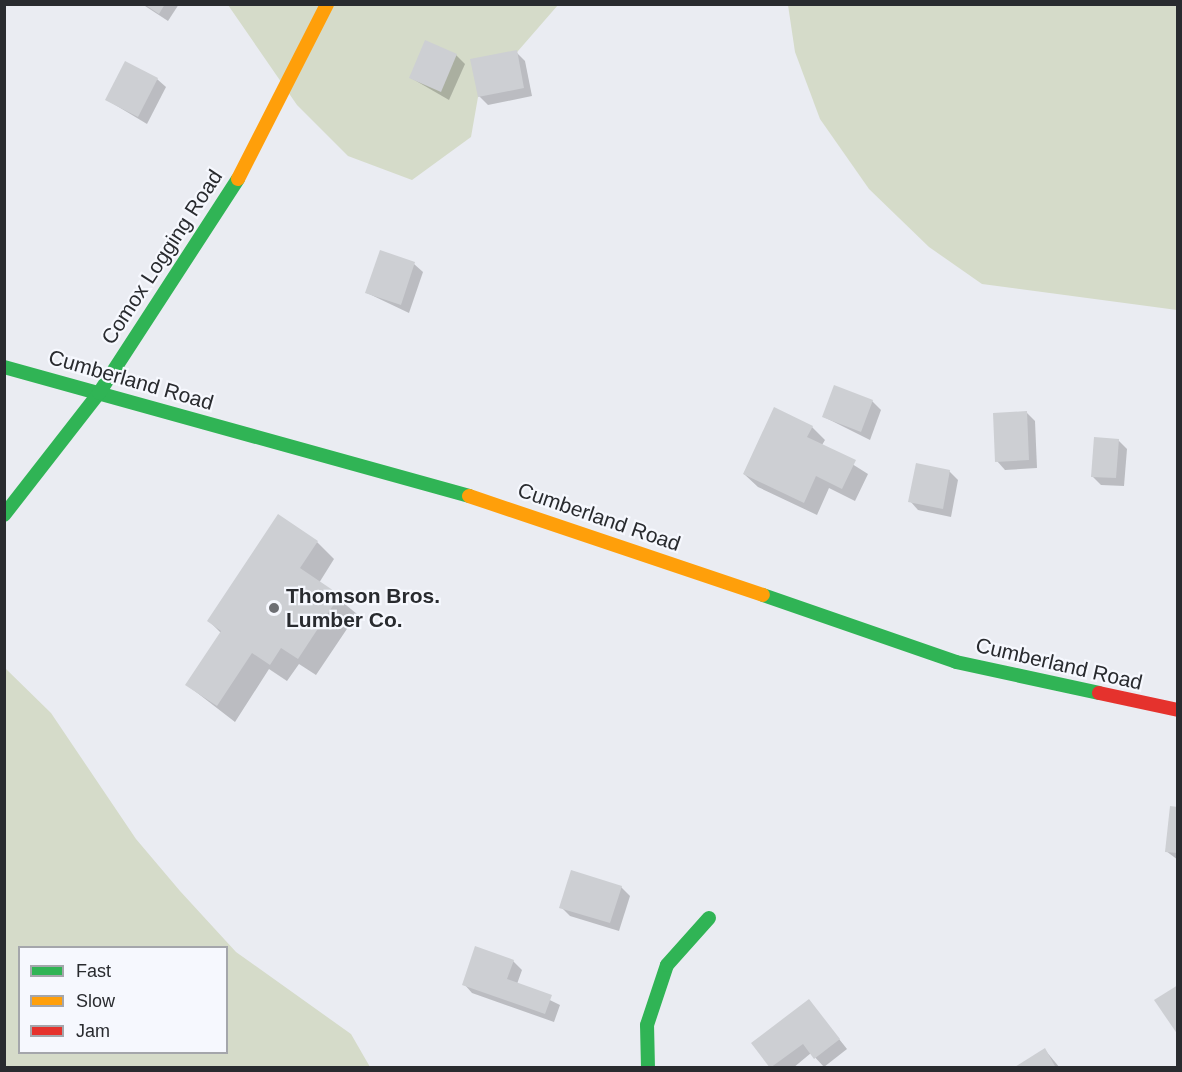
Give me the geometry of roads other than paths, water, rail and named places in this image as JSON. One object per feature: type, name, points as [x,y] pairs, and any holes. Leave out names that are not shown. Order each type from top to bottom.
[{"type":"street","name":"Comox Logging Road","points":[[4,515],[99,393],[242,172],[327,4]]},
{"type":"street","name":"Cumberland Road","points":[[4,367],[512,508],[956,662],[1178,710]]},
{"type":"street","points":[[648,1068],[647,1025],[667,965],[709,918]]},
{"type":"place","name":"Thomson Bros. Lumber Co.","points":[[274,608]]}]
